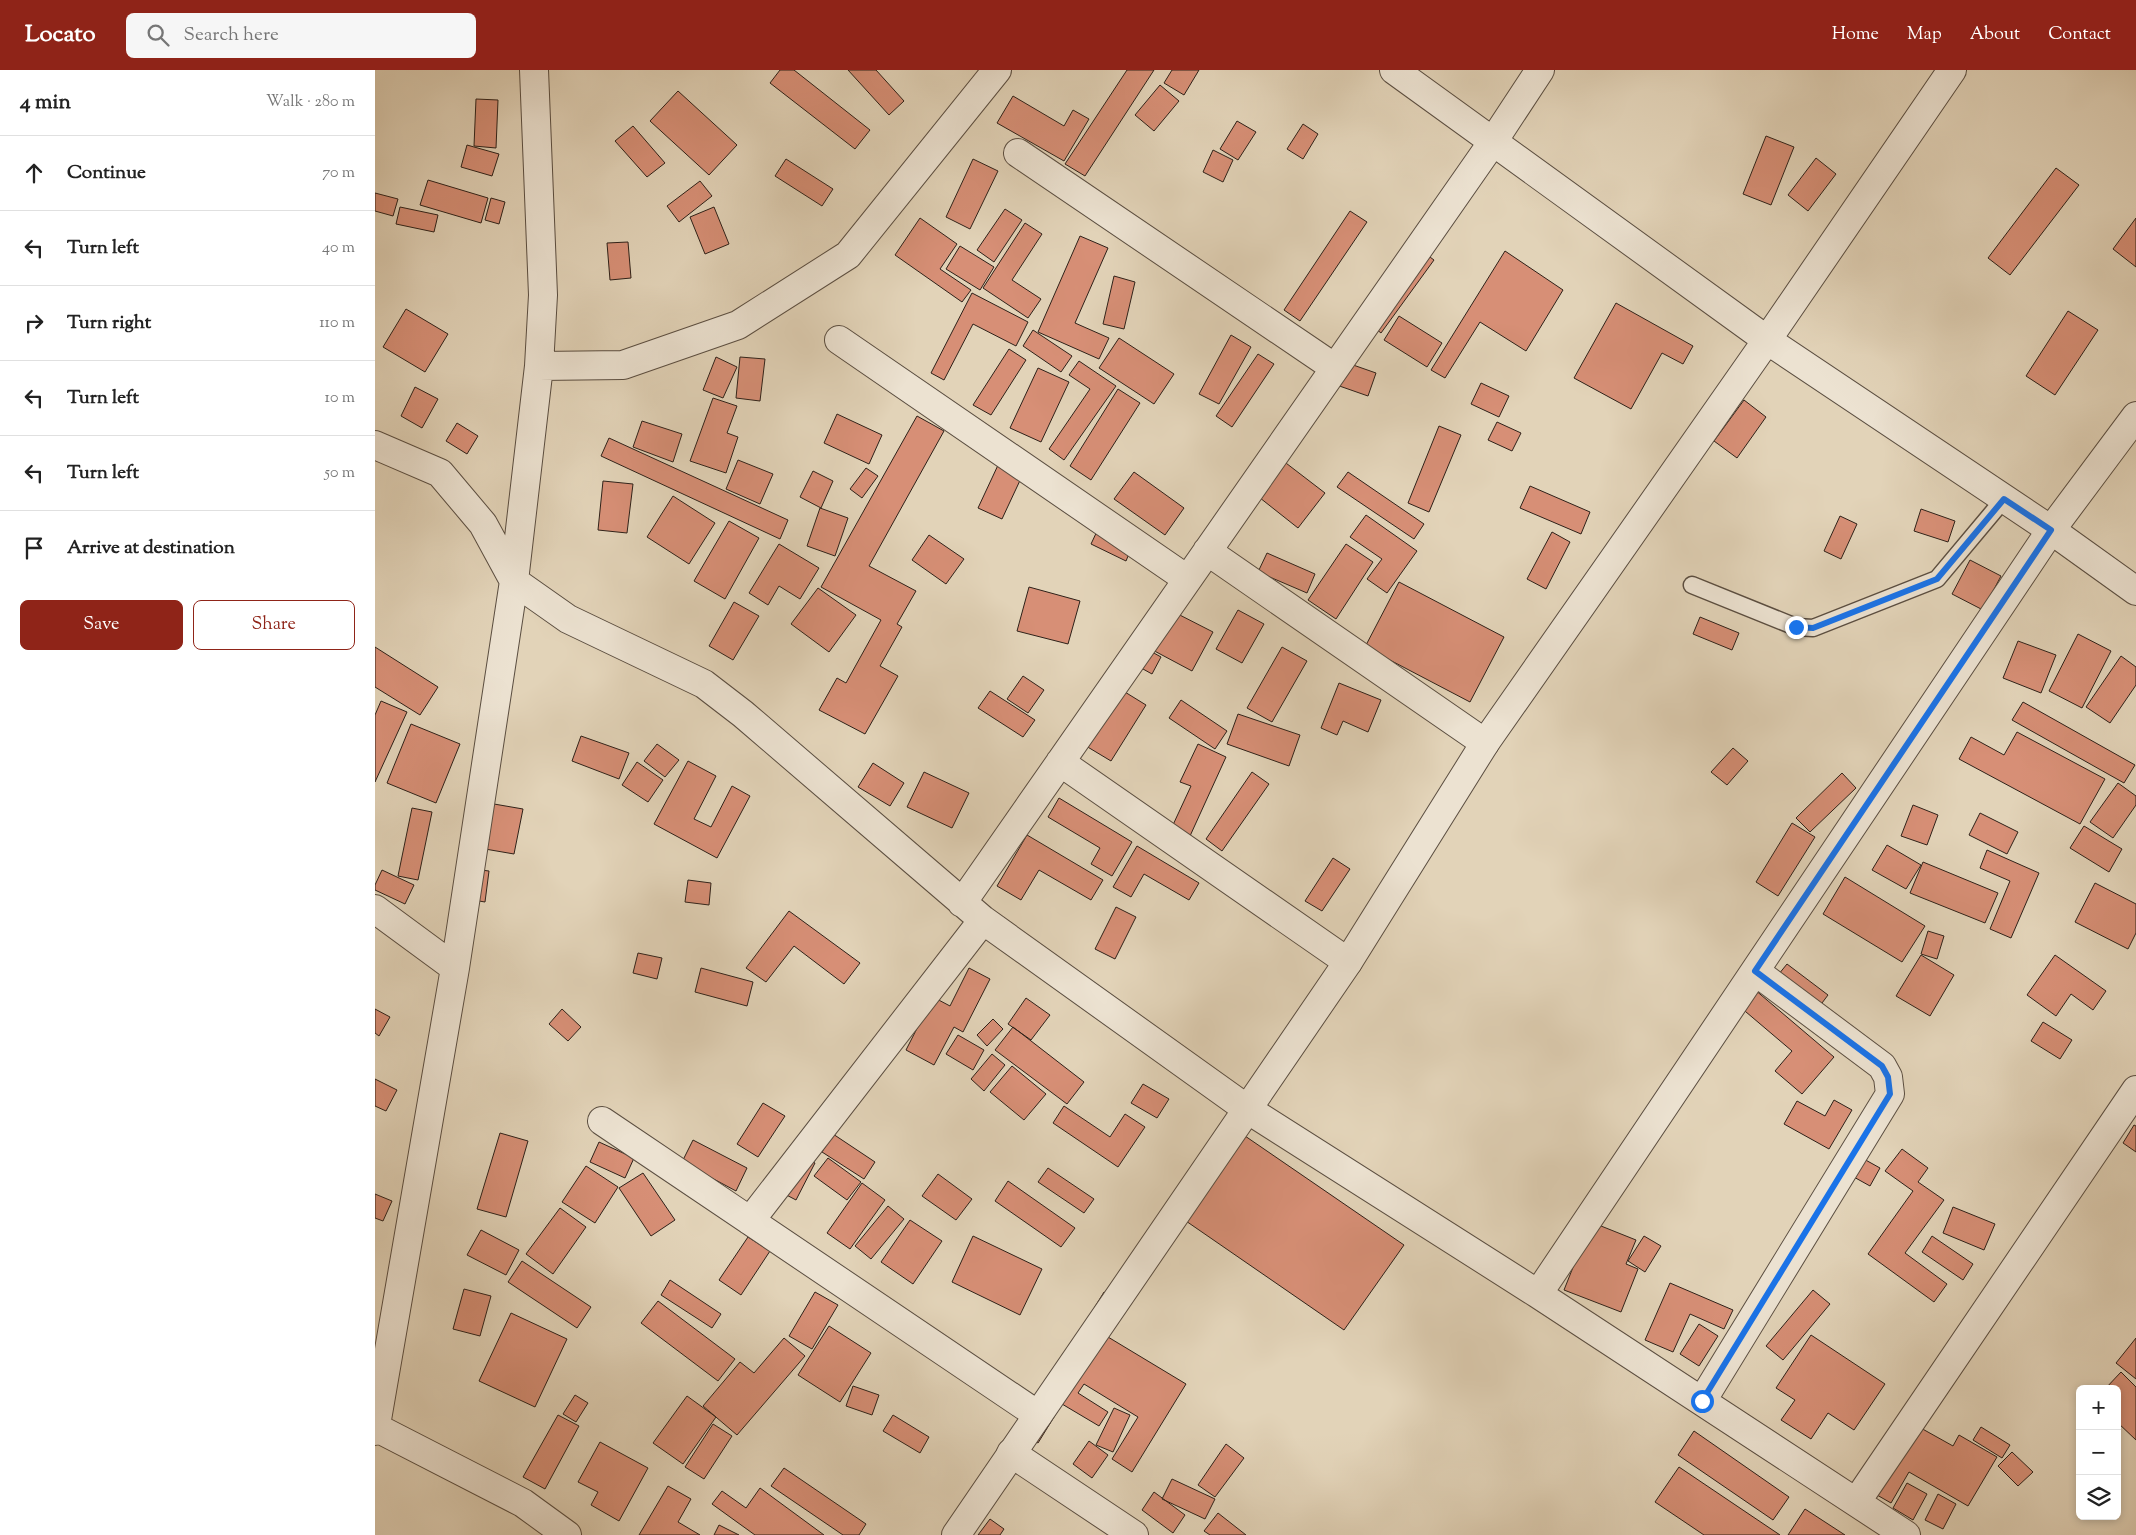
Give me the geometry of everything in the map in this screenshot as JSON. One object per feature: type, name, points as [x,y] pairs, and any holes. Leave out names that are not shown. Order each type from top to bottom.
[{"type":"street","points":[[534,70],[543,295],[539,366],[514,580],[455,968],[380,1431],[523,1503],[567,1535]]},
{"type":"street","points":[[539,366],[623,365],[738,325],[848,255],[997,70]]},
{"type":"street","points":[[1393,70],[1767,340],[2051,530],[2136,591]]},
{"type":"street","points":[[962,902],[1492,143],[1540,70]]},
{"type":"street","points":[[956,1535],[1348,962],[1485,743],[1767,340],[1952,70]]},
{"type":"street","points":[[1018,153],[1335,368]]},
{"type":"street","points":[[839,340],[1187,579]]},
{"type":"street","points":[[1538,1294],[2051,530],[2136,416]]},
{"type":"street","points":[[375,445],[440,473],[483,524],[514,580],[568,619],[704,684],[743,714],[983,920],[1247,1109],[1538,1294],[1907,1535]]},
{"type":"street","points":[[1207,551],[1485,743]]},
{"type":"street","points":[[1060,762],[1348,962]]},
{"type":"street","points":[[375,909],[455,968]]},
{"type":"street","points":[[750,1221],[983,920]]},
{"type":"street","points":[[1702,1401],[1890,1094],[1888,1077],[1882,1066],[1755,971]]},
{"type":"street","points":[[1857,1501],[2136,1090]]},
{"type":"street","points":[[602,1121],[1038,1415]]},
{"type":"street","points":[[1011,1453],[1134,1535]]},
{"type":"lane","points":[[1692,586],[1796,627],[1813,628],[1937,579],[2004,499]]},
{"type":"building","points":[[780,70],[794,70],[870,130],[855,149],[770,83]]},
{"type":"building","points":[[848,70],[876,70],[904,101],[889,115]]},
{"type":"building","points":[[1127,70],[1154,70],[1085,176],[1065,164]]},
{"type":"building","points":[[1172,70],[1199,70],[1184,95],[1164,83]]},
{"type":"building","points":[[1160,85],[1179,101],[1154,131],[1135,115]]},
{"type":"building","points":[[678,91],[737,145],[709,175],[650,121]]},
{"type":"building","points":[[1013,96],[1064,126],[1073,110],[1089,119],[1064,161],[997,123]]},
{"type":"building","points":[[476,99],[498,100],[496,148],[474,146]]},
{"type":"building","points":[[1237,121],[1256,132],[1238,160],[1220,149]]},
{"type":"building","points":[[1303,124],[1318,134],[1303,159],[1287,149]]},
{"type":"building","points":[[633,126],[665,163],[647,177],[615,141]]},
{"type":"building","points":[[1766,136],[1794,147],[1771,205],[1743,194]]},
{"type":"building","points":[[467,145],[499,154],[492,176],[461,167]]},
{"type":"building","points":[[1213,150],[1233,160],[1223,182],[1203,172]]},
{"type":"building","points":[[1816,158],[1836,174],[1808,211],[1788,195]]},
{"type":"building","points":[[786,159],[833,189],[822,206],[775,176]]},
{"type":"building","points":[[973,159],[998,171],[970,229],[946,217]]},
{"type":"building","points":[[2056,168],[2079,185],[2010,275],[1988,258]]},
{"type":"building","points":[[428,180],[488,198],[481,223],[420,205]]},
{"type":"building","points":[[700,181],[712,196],[679,222],[667,206]]},
{"type":"building","points":[[375,193],[398,199],[393,216],[375,211]]},
{"type":"building","points":[[491,198],[505,202],[499,224],[485,220]]},
{"type":"building","points":[[400,207],[438,215],[434,232],[396,224]]},
{"type":"building","points":[[714,207],[729,244],[705,254],[690,217]]},
{"type":"building","points":[[1005,209],[1022,220],[994,262],[977,250]]},
{"type":"building","points":[[1350,211],[1367,222],[1300,321],[1284,310]]},
{"type":"building","points":[[920,218],[957,244],[940,269],[971,290],[962,302],[895,255]]},
{"type":"building","points":[[2136,218],[2136,267],[2113,249]]},
{"type":"building","points":[[1025,223],[1042,234],[1012,280],[1041,299],[1028,318],[983,288]]},
{"type":"building","points":[[1080,236],[1108,248],[1075,323],[1109,338],[1099,359],[1038,332]]},
{"type":"building","points":[[628,242],[631,278],[610,280],[607,243]]},
{"type":"building","points":[[960,246],[994,267],[980,290],[946,269]]},
{"type":"building","points":[[1419,249],[1434,260],[1381,333],[1366,321]]},
{"type":"building","points":[[1505,251],[1563,290],[1526,351],[1480,322],[1445,378],[1431,370]]},
{"type":"building","points":[[1114,276],[1135,282],[1124,329],[1103,324]]},
{"type":"building","points":[[972,293],[1028,322],[1016,346],[973,324],[944,380],[931,373]]},
{"type":"building","points":[[1616,303],[1693,346],[1683,364],[1662,353],[1631,409],[1574,378]]},
{"type":"building","points":[[406,309],[448,334],[425,372],[383,347]]},
{"type":"building","points":[[2068,311],[2098,330],[2055,395],[2026,376]]},
{"type":"building","points":[[1399,316],[1442,343],[1427,367],[1384,340]]},
{"type":"building","points":[[1033,330],[1072,356],[1061,372],[1023,346]]},
{"type":"building","points":[[1231,335],[1251,347],[1219,404],[1199,394]]},
{"type":"building","points":[[1119,338],[1174,374],[1154,404],[1099,368]]},
{"type":"building","points":[[1009,349],[1026,360],[991,415],[973,405]]},
{"type":"building","points":[[1258,354],[1274,364],[1232,427],[1216,416]]},
{"type":"building","points":[[716,357],[737,367],[723,398],[703,390]]},
{"type":"building","points":[[740,357],[765,359],[760,401],[736,398]]},
{"type":"building","points":[[1336,359],[1376,373],[1368,396],[1328,382]]},
{"type":"building","points":[[1079,361],[1116,386],[1064,460],[1049,449],[1090,389],[1069,375]]},
{"type":"building","points":[[1038,368],[1069,382],[1041,442],[1010,428]]},
{"type":"building","points":[[1481,383],[1509,396],[1499,417],[1471,404]]},
{"type":"building","points":[[415,387],[438,399],[422,428],[401,416]]},
{"type":"building","points":[[1118,389],[1140,403],[1091,480],[1070,466]]},
{"type":"building","points":[[713,398],[737,406],[727,433],[738,437],[726,473],[690,461]]},
{"type":"building","points":[[1744,400],[1766,417],[1737,458],[1714,441]]},
{"type":"building","points":[[837,414],[882,435],[869,464],[824,443]]},
{"type":"building","points":[[917,416],[944,431],[869,566],[916,591],[897,624],[902,627],[880,666],[898,676],[865,734],[819,710],[837,678],[846,683],[881,620],[821,587]]},
{"type":"building","points":[[642,421],[682,434],[673,462],[633,447]]},
{"type":"building","points":[[1497,422],[1521,433],[1512,451],[1488,440]]},
{"type":"building","points":[[457,423],[478,436],[467,454],[446,441]]},
{"type":"building","points":[[1439,426],[1461,435],[1429,512],[1408,503]]},
{"type":"building","points":[[609,438],[788,520],[780,539],[601,456]]},
{"type":"building","points":[[738,460],[773,474],[760,504],[726,489]]},
{"type":"building","points":[[1282,460],[1325,493],[1298,528],[1255,494]]},
{"type":"building","points":[[999,463],[1023,474],[1002,519],[978,508]]},
{"type":"building","points":[[866,468],[878,476],[862,498],[850,489]]},
{"type":"building","points":[[813,471],[833,481],[821,508],[800,497]]},
{"type":"building","points":[[1134,472],[1184,508],[1165,535],[1114,499]]},
{"type":"building","points":[[1348,472],[1424,524],[1414,539],[1337,487]]},
{"type":"building","points":[[603,481],[633,484],[627,533],[598,530]]},
{"type":"building","points":[[1530,486],[1590,512],[1581,534],[1520,508]]},
{"type":"building","points":[[673,496],[715,523],[689,564],[647,537]]},
{"type":"building","points":[[820,508],[848,518],[835,556],[807,546]]},
{"type":"building","points":[[1921,509],[1955,521],[1948,542],[1914,531]]},
{"type":"building","points":[[1366,515],[1417,551],[1387,593],[1367,579],[1382,559],[1350,537]]},
{"type":"building","points":[[1840,516],[1857,524],[1841,559],[1824,551]]},
{"type":"building","points":[[729,521],[759,538],[725,599],[694,581]]},
{"type":"building","points":[[1099,527],[1133,544],[1126,561],[1091,544]]},
{"type":"building","points":[[1552,532],[1570,542],[1546,589],[1527,579]]},
{"type":"building","points":[[929,535],[964,559],[946,584],[912,560]]},
{"type":"building","points":[[779,544],[819,568],[800,599],[779,586],[768,605],[749,593]]},
{"type":"building","points":[[1346,544],[1373,562],[1336,619],[1308,600]]},
{"type":"building","points":[[1267,553],[1315,574],[1307,593],[1258,572]]},
{"type":"building","points":[[1970,560],[2001,576],[1983,610],[1952,594]]},
{"type":"building","points":[[1399,582],[1504,637],[1470,702],[1365,647]]},
{"type":"building","points":[[1029,587],[1080,601],[1068,644],[1017,631]]},
{"type":"building","points":[[818,588],[856,615],[829,652],[791,624]]},
{"type":"building","points":[[734,602],[759,616],[733,660],[709,646]]},
{"type":"building","points":[[1168,609],[1213,632],[1192,671],[1147,647]]},
{"type":"building","points":[[1238,610],[1264,624],[1242,663],[1216,649]]},
{"type":"building","points":[[1700,617],[1739,633],[1732,650],[1693,634]]},
{"type":"building","points":[[2078,634],[2111,651],[2082,708],[2049,691]]},
{"type":"building","points":[[2018,641],[2056,655],[2041,693],[2003,678]]},
{"type":"building","points":[[375,647],[438,687],[420,715],[375,687]]},
{"type":"building","points":[[1143,647],[1161,657],[1152,674],[1134,664]]},
{"type":"building","points":[[1282,647],[1307,661],[1272,722],[1247,708]]},
{"type":"building","points":[[2121,656],[2136,667],[2136,685],[2110,723],[2086,707]]},
{"type":"building","points":[[1023,676],[1044,690],[1028,713],[1007,699]]},
{"type":"building","points":[[1339,683],[1381,700],[1368,732],[1343,721],[1337,735],[1321,728]]},
{"type":"building","points":[[1120,689],[1146,705],[1111,761],[1086,746]]},
{"type":"building","points":[[990,691],[1035,720],[1023,737],[978,708]]},
{"type":"building","points":[[1181,700],[1227,731],[1215,749],[1169,718]]},
{"type":"building","points":[[381,701],[407,712],[375,782],[375,715]]},
{"type":"building","points":[[2023,702],[2135,765],[2124,783],[2012,720]]},
{"type":"building","points":[[1238,714],[1300,735],[1289,766],[1227,744]]},
{"type":"building","points":[[411,724],[460,744],[436,803],[387,783]]},
{"type":"building","points":[[2017,732],[2105,779],[2080,824],[1959,759],[1971,737],[2004,755]]},
{"type":"building","points":[[581,736],[629,753],[619,779],[572,761]]},
{"type":"building","points":[[657,744],[679,760],[665,777],[644,761]]},
{"type":"building","points":[[1198,744],[1226,757],[1190,836],[1172,827],[1191,786],[1180,782]]},
{"type":"building","points":[[1733,748],[1748,761],[1727,785],[1711,772]]},
{"type":"building","points":[[688,761],[716,776],[694,819],[711,827],[732,786],[750,796],[717,858],[654,824]]},
{"type":"building","points":[[637,762],[663,780],[648,802],[622,785]]},
{"type":"building","points":[[873,763],[904,783],[890,806],[858,787]]},
{"type":"building","points":[[924,772],[969,793],[952,828],[907,807]]},
{"type":"building","points":[[1252,772],[1269,784],[1222,851],[1206,839]]},
{"type":"building","points":[[1842,773],[1856,788],[1810,832],[1796,818]]},
{"type":"building","points":[[2118,783],[2136,796],[2136,805],[2113,838],[2090,822]]},
{"type":"building","points":[[1059,798],[1132,842],[1112,876],[1091,864],[1100,848],[1048,817]]},
{"type":"building","points":[[494,804],[523,809],[514,854],[485,849]]},
{"type":"building","points":[[1913,805],[1938,815],[1927,845],[1901,836]]},
{"type":"building","points":[[412,808],[432,812],[418,880],[398,876]]},
{"type":"building","points":[[1980,813],[2018,832],[2007,854],[1969,835]]},
{"type":"building","points":[[1792,823],[1815,837],[1778,896],[1756,882]]},
{"type":"building","points":[[2084,826],[2122,849],[2109,872],[2070,848]]},
{"type":"building","points":[[1027,835],[1103,880],[1091,900],[1039,870],[1021,900],[997,886]]},
{"type":"building","points":[[1887,845],[1921,865],[1906,889],[1872,870]]},
{"type":"building","points":[[1137,846],[1199,883],[1189,900],[1144,874],[1131,897],[1113,887]]},
{"type":"building","points":[[1987,850],[2039,873],[2011,938],[1990,929],[2010,881],[1980,868]]},
{"type":"building","points":[[1333,858],[1350,869],[1322,911],[1305,901]]},
{"type":"building","points":[[1923,862],[1998,893],[1985,923],[1910,893]]},
{"type":"building","points":[[465,868],[489,871],[485,902],[461,898]]},
{"type":"building","points":[[382,870],[414,885],[405,904],[375,890],[375,885]]},
{"type":"building","points":[[1845,877],[1925,926],[1902,962],[1823,914]]},
{"type":"building","points":[[688,880],[711,883],[709,905],[685,902]]},
{"type":"building","points":[[2095,883],[2136,904],[2136,933],[2128,949],[2075,922]]},
{"type":"building","points":[[1116,907],[1136,917],[1115,959],[1095,949]]},
{"type":"building","points":[[789,911],[860,963],[844,984],[794,946],[766,982],[746,968]]},
{"type":"building","points":[[1928,931],[1944,936],[1937,959],[1921,954]]},
{"type":"building","points":[[638,953],[662,958],[657,979],[633,973]]},
{"type":"building","points":[[1921,955],[1954,975],[1930,1016],[1896,996]]},
{"type":"building","points":[[2055,955],[2106,991],[2093,1010],[2071,994],[2056,1016],[2027,995]]},
{"type":"building","points":[[1787,964],[1828,995],[1816,1011],[1774,980]]},
{"type":"building","points":[[701,968],[753,982],[747,1006],[695,992]]},
{"type":"building","points":[[969,968],[990,979],[963,1032],[954,1027],[934,1065],[906,1050],[933,997],[950,1006]]},
{"type":"building","points":[[1754,989],[1834,1057],[1802,1094],[1775,1071],[1792,1051],[1739,1006]]},
{"type":"building","points":[[1026,998],[1050,1015],[1031,1040],[1008,1024]]},
{"type":"building","points":[[375,1009],[390,1017],[379,1036],[375,1033]]},
{"type":"building","points":[[562,1009],[581,1027],[568,1041],[549,1024]]},
{"type":"building","points":[[993,1019],[1003,1029],[987,1046],[977,1035]]},
{"type":"building","points":[[2043,1022],[2072,1040],[2060,1059],[2031,1041]]},
{"type":"building","points":[[1013,1027],[1084,1082],[1067,1104],[995,1050]]},
{"type":"building","points":[[958,1035],[984,1050],[973,1070],[946,1054]]},
{"type":"building","points":[[992,1054],[1005,1065],[984,1091],[971,1079]]},
{"type":"building","points":[[1012,1066],[1046,1094],[1024,1120],[990,1092]]},
{"type":"building","points":[[375,1079],[397,1090],[386,1111],[375,1106]]},
{"type":"building","points":[[1143,1084],[1169,1099],[1157,1118],[1131,1103]]},
{"type":"building","points":[[1834,1100],[1852,1110],[1829,1149],[1784,1124],[1797,1101],[1825,1116]]},
{"type":"building","points":[[763,1103],[785,1116],[758,1157],[737,1144]]},
{"type":"building","points":[[1064,1106],[1110,1137],[1125,1114],[1145,1127],[1118,1167],[1053,1123]]},
{"type":"building","points":[[1229,1125],[1404,1245],[1344,1330],[1170,1210]]},
{"type":"building","points":[[2134,1125],[2136,1126],[2136,1152],[2123,1143]]},
{"type":"building","points":[[500,1133],[528,1141],[506,1217],[477,1209]]},
{"type":"building","points":[[833,1134],[875,1162],[864,1179],[822,1152]]},
{"type":"building","points":[[693,1140],[747,1168],[736,1191],[682,1162]]},
{"type":"building","points":[[599,1142],[634,1158],[625,1178],[590,1162]]},
{"type":"building","points":[[1902,1149],[1928,1168],[1918,1182],[1944,1200],[1905,1253],[1947,1284],[1934,1302],[1868,1254],[1913,1191],[1885,1171]]},
{"type":"building","points":[[796,1153],[815,1163],[796,1200],[777,1190]]},
{"type":"building","points":[[1853,1153],[1880,1168],[1870,1186],[1843,1171]]},
{"type":"building","points":[[828,1158],[861,1182],[847,1200],[814,1176]]},
{"type":"building","points":[[586,1166],[618,1187],[595,1223],[562,1202]]},
{"type":"building","points":[[1048,1168],[1094,1199],[1084,1213],[1038,1182]]},
{"type":"building","points":[[643,1173],[675,1220],[651,1236],[619,1188]]},
{"type":"building","points":[[938,1174],[972,1199],[956,1220],[922,1196]]},
{"type":"building","points":[[1008,1181],[1075,1228],[1061,1247],[995,1201]]},
{"type":"building","points":[[862,1183],[885,1200],[850,1249],[827,1233]]},
{"type":"building","points":[[375,1194],[392,1201],[383,1221],[375,1218]]},
{"type":"building","points":[[888,1206],[904,1219],[871,1259],[855,1246]]},
{"type":"building","points":[[1953,1207],[1995,1224],[1984,1250],[1943,1233]]},
{"type":"building","points":[[560,1208],[586,1227],[553,1274],[526,1254]]},
{"type":"building","points":[[910,1220],[942,1241],[913,1284],[881,1262]]},
{"type":"building","points":[[1591,1222],[1636,1240],[1626,1264],[1638,1269],[1621,1312],[1564,1290]]},
{"type":"building","points":[[481,1230],[519,1250],[506,1275],[467,1255]]},
{"type":"building","points":[[973,1236],[1042,1269],[1020,1315],[952,1282]]},
{"type":"building","points":[[1644,1236],[1661,1246],[1645,1272],[1628,1261]]},
{"type":"building","points":[[1932,1236],[1973,1264],[1963,1280],[1922,1252]]},
{"type":"building","points":[[748,1237],[770,1251],[741,1295],[719,1280]]},
{"type":"building","points":[[522,1261],[591,1307],[577,1328],[508,1282]]},
{"type":"building","points":[[670,1280],[721,1314],[712,1328],[661,1295]]},
{"type":"building","points":[[1670,1283],[1733,1310],[1724,1329],[1690,1314],[1673,1352],[1645,1340]]},
{"type":"building","points":[[464,1289],[491,1296],[480,1336],[453,1329]]},
{"type":"building","points":[[1813,1290],[1830,1304],[1783,1360],[1766,1346]]},
{"type":"building","points":[[815,1292],[838,1305],[812,1349],[789,1336]]},
{"type":"building","points":[[1104,1292],[1127,1306],[1108,1337],[1186,1384],[1132,1472],[1112,1459],[1138,1417],[1084,1384],[1078,1393],[1108,1412],[1099,1426],[1062,1404],[1038,1443],[1019,1431]]},
{"type":"building","points":[[658,1301],[735,1359],[718,1381],[641,1323]]},
{"type":"building","points":[[511,1313],[567,1339],[535,1407],[479,1381]]},
{"type":"building","points":[[1699,1324],[1718,1336],[1699,1366],[1680,1354]]},
{"type":"building","points":[[829,1326],[871,1353],[840,1402],[798,1375]]},
{"type":"building","points":[[1811,1335],[1885,1384],[1854,1430],[1828,1413],[1811,1439],[1781,1420],[1795,1400],[1776,1388]]},
{"type":"building","points":[[784,1338],[805,1356],[737,1435],[703,1406],[740,1362],[754,1373]]},
{"type":"building","points":[[2136,1338],[2136,1379],[2116,1363]]},
{"type":"building","points":[[2121,1372],[2136,1387],[2136,1440],[2121,1426],[2121,1385],[2109,1385]]},
{"type":"building","points":[[853,1386],[879,1395],[872,1415],[846,1406]]},
{"type":"building","points":[[575,1395],[588,1403],[576,1422],[563,1414]]},
{"type":"building","points":[[687,1396],[716,1417],[683,1464],[653,1443]]},
{"type":"building","points":[[1114,1408],[1130,1415],[1113,1452],[1096,1445]]},
{"type":"building","points":[[558,1415],[579,1426],[545,1489],[523,1477]]},
{"type":"building","points":[[893,1415],[929,1437],[920,1453],[883,1431]]},
{"type":"building","points":[[1910,1422],[1953,1446],[1959,1435],[1997,1457],[1968,1506],[1909,1472],[1891,1503],[1870,1491]]},
{"type":"building","points":[[713,1424],[732,1436],[704,1479],[685,1467]]},
{"type":"building","points":[[1981,1427],[2010,1445],[2002,1458],[1973,1440]]},
{"type":"building","points":[[1694,1431],[1789,1497],[1773,1520],[1678,1455]]},
{"type":"building","points":[[1089,1441],[1108,1455],[1092,1478],[1073,1464]]},
{"type":"building","points":[[600,1442],[648,1468],[619,1521],[591,1505],[598,1492],[578,1482]]},
{"type":"building","points":[[1226,1444],[1244,1458],[1215,1497],[1198,1485]]},
{"type":"building","points":[[2012,1452],[2033,1472],[2018,1486],[1998,1466]]},
{"type":"building","points":[[1679,1467],[1780,1535],[1704,1535],[1655,1502]]},
{"type":"building","points":[[784,1468],[866,1524],[859,1535],[843,1535],[771,1486]]},
{"type":"building","points":[[1172,1479],[1215,1499],[1205,1519],[1162,1499]]},
{"type":"building","points":[[1907,1483],[1927,1494],[1913,1520],[1893,1508]]},
{"type":"building","points":[[668,1486],[691,1499],[678,1522],[700,1535],[639,1535]]},
{"type":"building","points":[[760,1488],[824,1535],[755,1535],[712,1504],[722,1491],[746,1508]]},
{"type":"building","points":[[1154,1492],[1185,1515],[1173,1533],[1142,1510]]},
{"type":"building","points":[[1938,1494],[1956,1504],[1943,1529],[1925,1520]]},
{"type":"building","points":[[1805,1509],[1845,1535],[1788,1535]]},
{"type":"building","points":[[1218,1513],[1246,1535],[1210,1535],[1204,1531]]},
{"type":"building","points":[[990,1519],[1004,1529],[1000,1535],[978,1535]]},
{"type":"building","points":[[719,1525],[739,1535],[714,1535]]},
{"type":"route","points":[[1702,1401],[1890,1094],[1888,1077],[1882,1066],[1755,971],[2051,530],[2004,499],[1937,579],[1813,628],[1796,627]]}]
